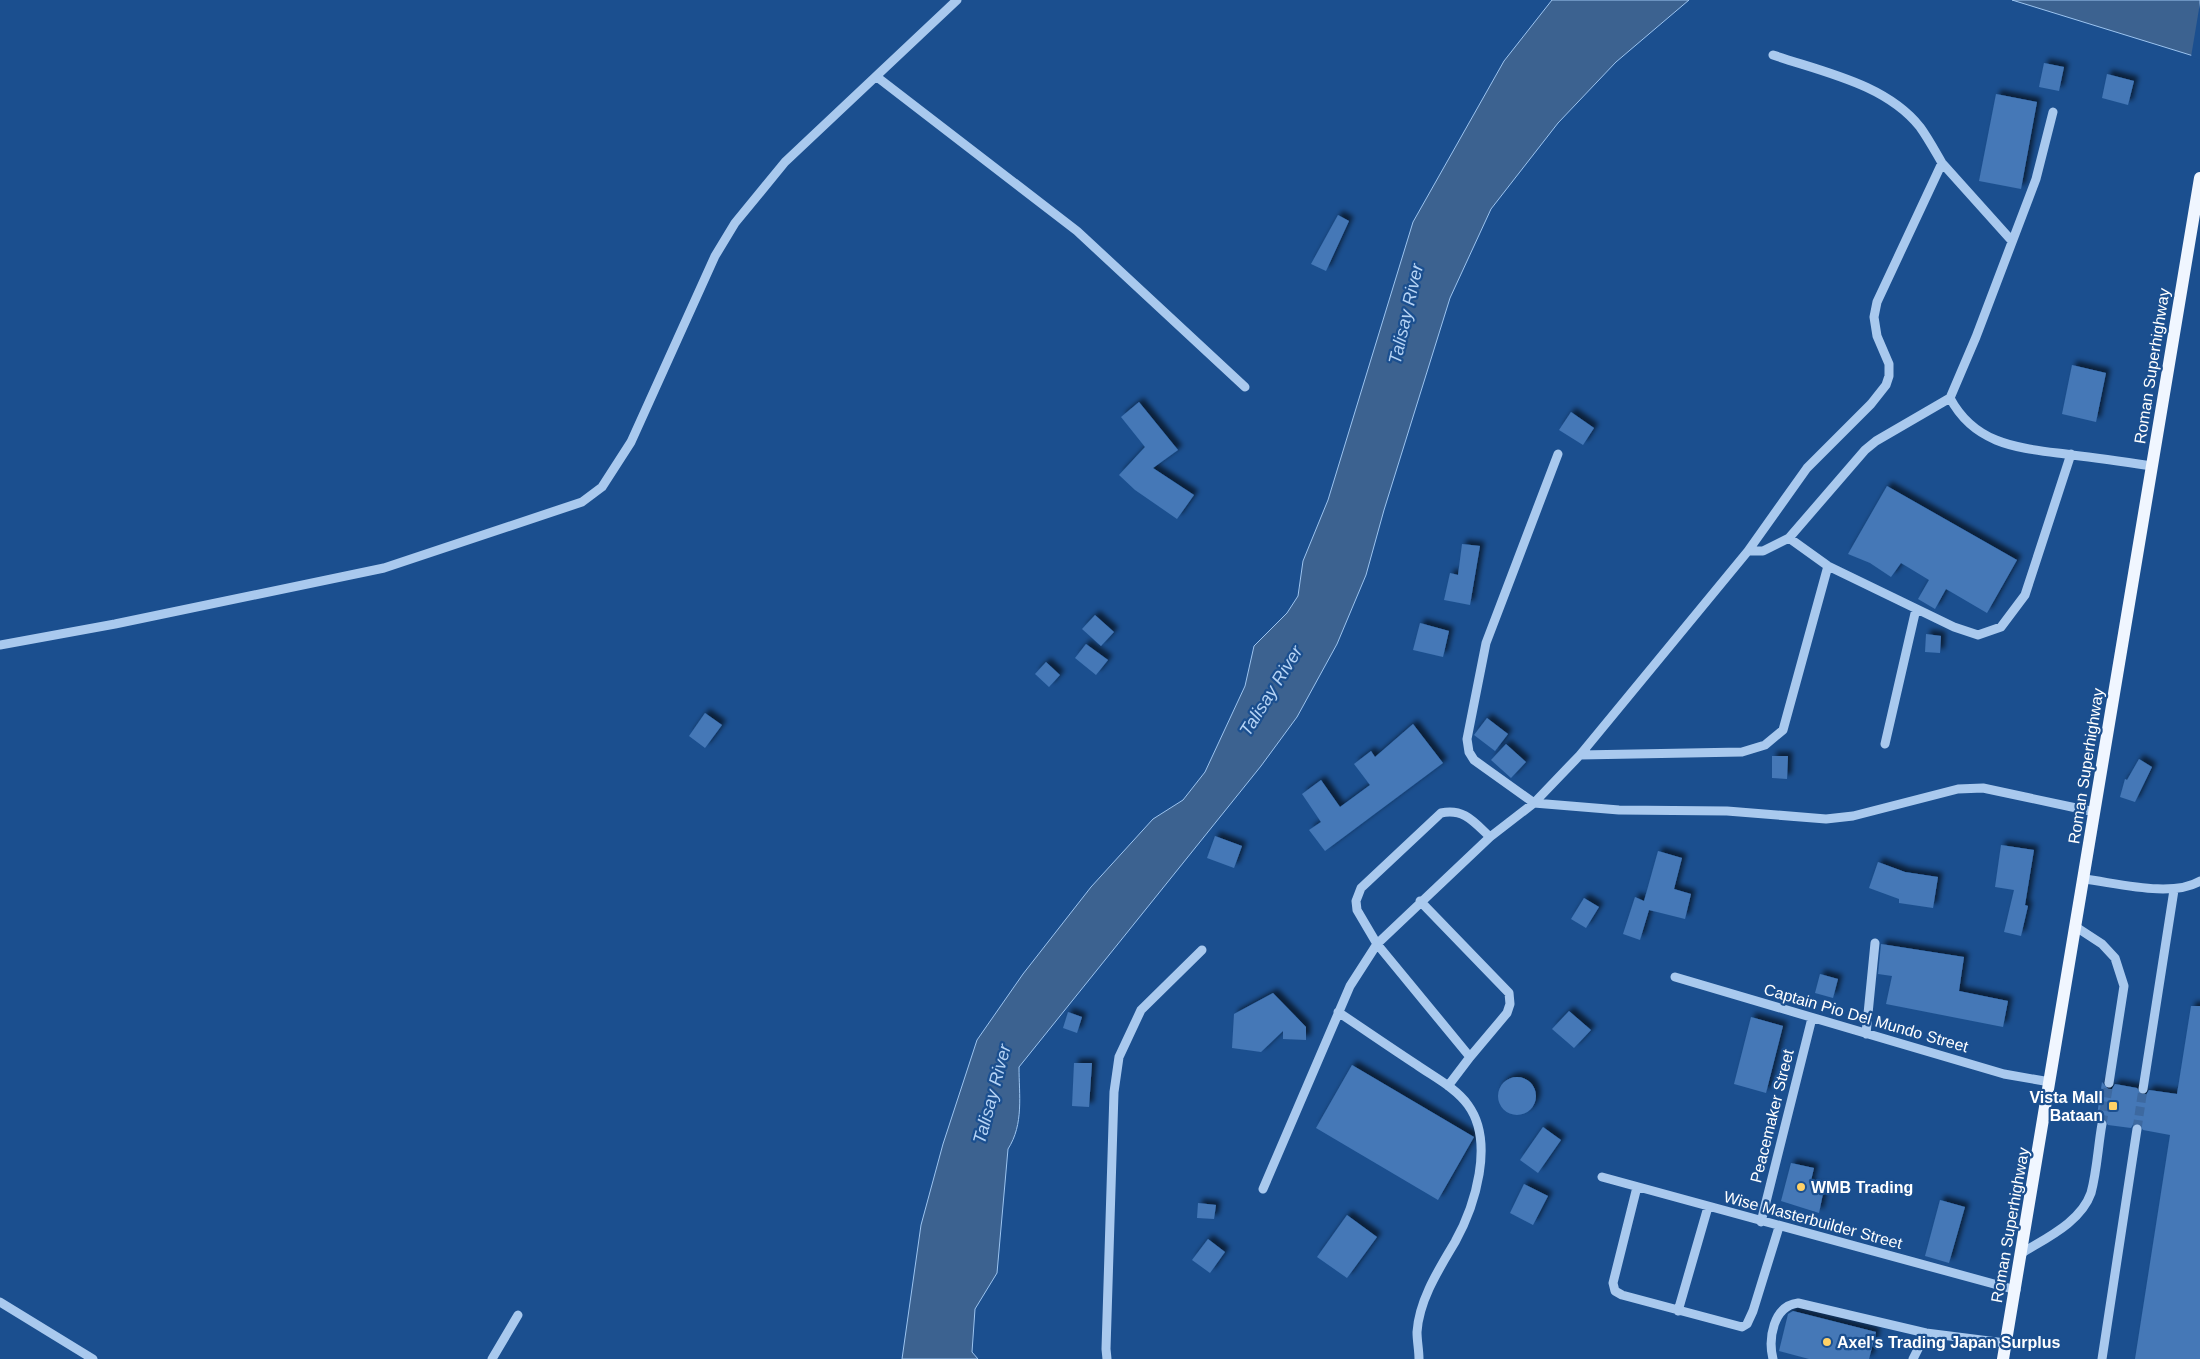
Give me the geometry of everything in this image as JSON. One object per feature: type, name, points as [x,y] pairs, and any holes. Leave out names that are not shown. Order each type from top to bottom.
[{"type":"main road","name":"Roman Superhighway","points":[[2003,1359],[2200,178]]},
{"type":"street","points":[[0,645],[115,624],[384,568],[582,502],[602,487],[631,442],[715,256],[735,223],[785,162],[957,0]]},
{"type":"street","points":[[1773,56],[1846,80],[1878,94],[1907,114],[1920,128],[1942,163],[2012,241]]},
{"type":"street","points":[[877,77],[1077,231],[1245,387]]},
{"type":"street","points":[[1748,551],[1763,551],[1789,538],[1865,450],[1876,441],[1950,398],[2036,179],[2053,112]]},
{"type":"street","points":[[1263,1189],[1350,986],[1377,944],[1420,901],[1490,837],[1534,803],[1580,755],[1748,551],[1807,468],[1875,399],[1886,385],[1889,364],[1877,336],[1874,318],[1877,302],[1942,163]]},
{"type":"street","points":[[1950,398],[1958,414],[1970,426],[1986,436],[2004,443],[2029,449],[2152,466]]},
{"type":"street","points":[[1558,454],[1486,643],[1466,739],[1469,752],[1474,760],[1534,803],[1619,810],[1727,811],[1826,819],[1852,816],[1958,789],[1983,788],[2095,812]]},
{"type":"street","points":[[1789,538],[1828,566],[1954,627],[1978,635],[2001,627],[2025,595],[2071,454]]},
{"type":"street","points":[[1580,755],[1742,752],[1765,745],[1783,730],[1828,566]]},
{"type":"street","points":[[1885,744],[1916,609]]},
{"type":"street","points":[[1470,1057],[1377,944],[1357,910],[1356,901],[1361,888],[1441,813],[1452,811],[1464,813],[1490,837]]},
{"type":"street","points":[[2084,879],[2174,890],[2190,887],[2200,881]]},
{"type":"street","points":[[2143,1089],[2174,890]]},
{"type":"street","points":[[1420,901],[1509,993],[1510,1004],[1507,1013],[1448,1086]]},
{"type":"street","points":[[2076,927],[2102,944],[2115,958],[2121,970],[2124,986],[2109,1083]]},
{"type":"street","points":[[1866,1034],[1875,943]]},
{"type":"street","points":[[1108,1359],[1106,1349],[1114,1092],[1119,1057],[1141,1010],[1202,950]]},
{"type":"street","name":"Captain Pio Del Mundo Street","points":[[1675,977],[2004,1074],[2050,1082]]},
{"type":"street","points":[[1338,1012],[1448,1086],[1467,1104],[1475,1119],[1479,1134],[1480,1167],[1472,1204],[1423,1304],[1417,1332],[1419,1359]]},
{"type":"street","name":"Peacemaker Street","points":[[1761,1222],[1812,1018]]},
{"type":"street","points":[[2022,1253],[2062,1228],[2090,1194],[2102,1124]]},
{"type":"street","points":[[2102,1359],[2137,1129]]},
{"type":"street","name":"Wise Masterbuilder Street","points":[[1602,1177],[1779,1227],[2016,1290]]},
{"type":"street","points":[[1637,1187],[1613,1287],[1622,1296],[1737,1327],[1747,1324],[1753,1311],[1779,1227]]},
{"type":"street","points":[[1678,1311],[1708,1207]]},
{"type":"street","points":[[0,1302],[93,1359]]},
{"type":"street","points":[[1774,1359],[1770,1344],[1779,1314],[1787,1304],[1798,1303],[1926,1333],[2005,1343]]},
{"type":"street","points":[[492,1359],[518,1315]]},
{"type":"street","points":[[1913,1359],[1926,1333]]},
{"type":"water","name":"Talisay River","points":[[1552,0],[1689,0],[1616,62],[1558,123],[1491,209],[1450,298],[1384,510],[1366,575],[1337,644],[1297,717],[1261,766],[1019,1067],[1019,1119],[1008,1149],[997,1273],[975,1309],[972,1352],[978,1359],[902,1359],[921,1225],[943,1144],[977,1040],[1023,974],[1091,887],[1153,819],[1183,800],[1205,772],[1245,686],[1254,646],[1287,613],[1298,596],[1303,561],[1328,500],[1413,222],[1504,61]]},
{"type":"water","points":[[2012,0],[2200,0],[2200,58]]},
{"type":"pier","points":[[2200,3],[2200,60],[2191,57]]},
{"type":"building","points":[[2044,63],[2064,67],[2059,91],[2039,87]]},
{"type":"building","points":[[2107,74],[2134,81],[2128,105],[2102,98]]},
{"type":"building","points":[[1996,94],[2037,102],[2021,189],[1979,181]]},
{"type":"building","points":[[1338,215],[1349,221],[1326,271],[1311,264]]},
{"type":"building","points":[[2072,365],[2106,373],[2096,422],[2062,414]]},
{"type":"building","points":[[1139,402],[1178,450],[1153,468],[1194,495],[1177,519],[1135,490],[1119,475],[1145,447],[1121,417]]},
{"type":"building","points":[[1571,412],[1594,428],[1583,445],[1559,430]]},
{"type":"building","points":[[1887,486],[2017,560],[1987,613],[1946,589],[1935,609],[1918,599],[1929,580],[1901,563],[1891,577],[1870,563],[1848,554]]},
{"type":"building","points":[[1462,544],[1480,546],[1470,605],[1444,600],[1450,573],[1458,575]]},
{"type":"building","points":[[1095,615],[1114,632],[1101,646],[1082,629]]},
{"type":"building","points":[[1420,623],[1449,631],[1443,657],[1413,650]]},
{"type":"building","points":[[1926,634],[1941,636],[1940,653],[1925,652]]},
{"type":"building","points":[[1086,644],[1108,660],[1096,675],[1075,658]]},
{"type":"building","points":[[1046,662],[1060,675],[1049,687],[1035,674]]},
{"type":"building","points":[[705,713],[722,725],[705,748],[689,736]]},
{"type":"building","points":[[1487,718],[1508,734],[1495,751],[1474,735]]},
{"type":"building","points":[[1413,724],[1443,763],[1325,851],[1309,830],[1321,822],[1302,794],[1321,780],[1340,807],[1370,785],[1354,764],[1371,751],[1375,757]]},
{"type":"building","points":[[1506,744],[1526,762],[1511,778],[1491,760]]},
{"type":"building","points":[[1772,756],[1788,756],[1787,779],[1772,778]]},
{"type":"building","points":[[2139,759],[2152,767],[2135,802],[2120,797],[2125,779],[2127,780]]},
{"type":"building","points":[[1215,836],[1242,846],[1234,868],[1207,858]]},
{"type":"building","points":[[2001,845],[2034,850],[2025,905],[2028,906],[2021,936],[2004,932],[2014,890],[1995,887]]},
{"type":"building","points":[[1658,851],[1682,858],[1674,889],[1691,894],[1685,919],[1649,910],[1640,940],[1623,934],[1635,897],[1644,901]]},
{"type":"building","points":[[1878,862],[1905,872],[1938,877],[1933,908],[1899,903],[1899,899],[1869,888]]},
{"type":"building","points":[[1584,898],[1599,907],[1586,928],[1571,919]]},
{"type":"building","points":[[1881,944],[1964,957],[1959,991],[2008,1001],[2003,1027],[1886,1004],[1892,976],[1878,974]]},
{"type":"building","points":[[1820,974],[1838,979],[1833,998],[1815,993]]},
{"type":"building","points":[[1273,993],[1306,1027],[1306,1040],[1283,1039],[1283,1031],[1261,1052],[1232,1048],[1234,1014]]},
{"type":"building","points":[[2191,1006],[2200,1006],[2200,1359],[2135,1359],[2170,1135],[2143,1130],[2138,1123],[2134,1123],[2131,1128],[2108,1125],[2103,1118],[2096,1122],[2102,1082],[2108,1089],[2112,1089],[2115,1084],[2137,1088],[2142,1095],[2146,1095],[2149,1090],[2177,1094]]},
{"type":"building","points":[[1569,1011],[1591,1030],[1574,1048],[1552,1029]]},
{"type":"building","points":[[1068,1012],[1082,1017],[1077,1033],[1063,1028]]},
{"type":"building","points":[[1751,1017],[1783,1026],[1766,1093],[1734,1084]]},
{"type":"building","points":[[1074,1063],[1092,1063],[1089,1107],[1072,1106]]},
{"type":"building","points":[[1352,1065],[1474,1137],[1438,1200],[1316,1128]]},
{"type":"building","points":[[1517,1077],[1530,1083],[1536,1096],[1530,1109],[1517,1115],[1504,1109],[1498,1096],[1504,1083]]},
{"type":"building","points":[[1543,1127],[1561,1140],[1538,1173],[1520,1160]]},
{"type":"building","name":"WMB Trading","points":[[1791,1163],[1814,1168],[1810,1185],[1824,1189],[1819,1213],[1781,1201]]},
{"type":"building","points":[[1524,1184],[1548,1196],[1533,1225],[1510,1213]]},
{"type":"building","points":[[1940,1200],[1965,1207],[1949,1263],[1925,1256]]},
{"type":"building","points":[[1198,1203],[1216,1205],[1214,1219],[1197,1218]]},
{"type":"building","points":[[1347,1215],[1377,1237],[1347,1278],[1317,1257]]},
{"type":"building","points":[[1208,1239],[1225,1252],[1210,1273],[1192,1260]]},
{"type":"building","name":"Axel's Trading Japan Surplus","points":[[1793,1311],[1876,1332],[1869,1359],[1809,1359],[1779,1351],[1788,1314]]},
{"type":"tunnel","points":[[2102,1124],[2109,1083]]},
{"type":"tunnel","points":[[2137,1129],[2143,1089]]},
{"type":"place","name":"Vista Mall Bataan","points":[[2113,1106]]},
{"type":"place","name":"WMB Trading","points":[[1801,1187]]},
{"type":"place","name":"Axel's Trading Japan Surplus","points":[[1827,1342]]}]
